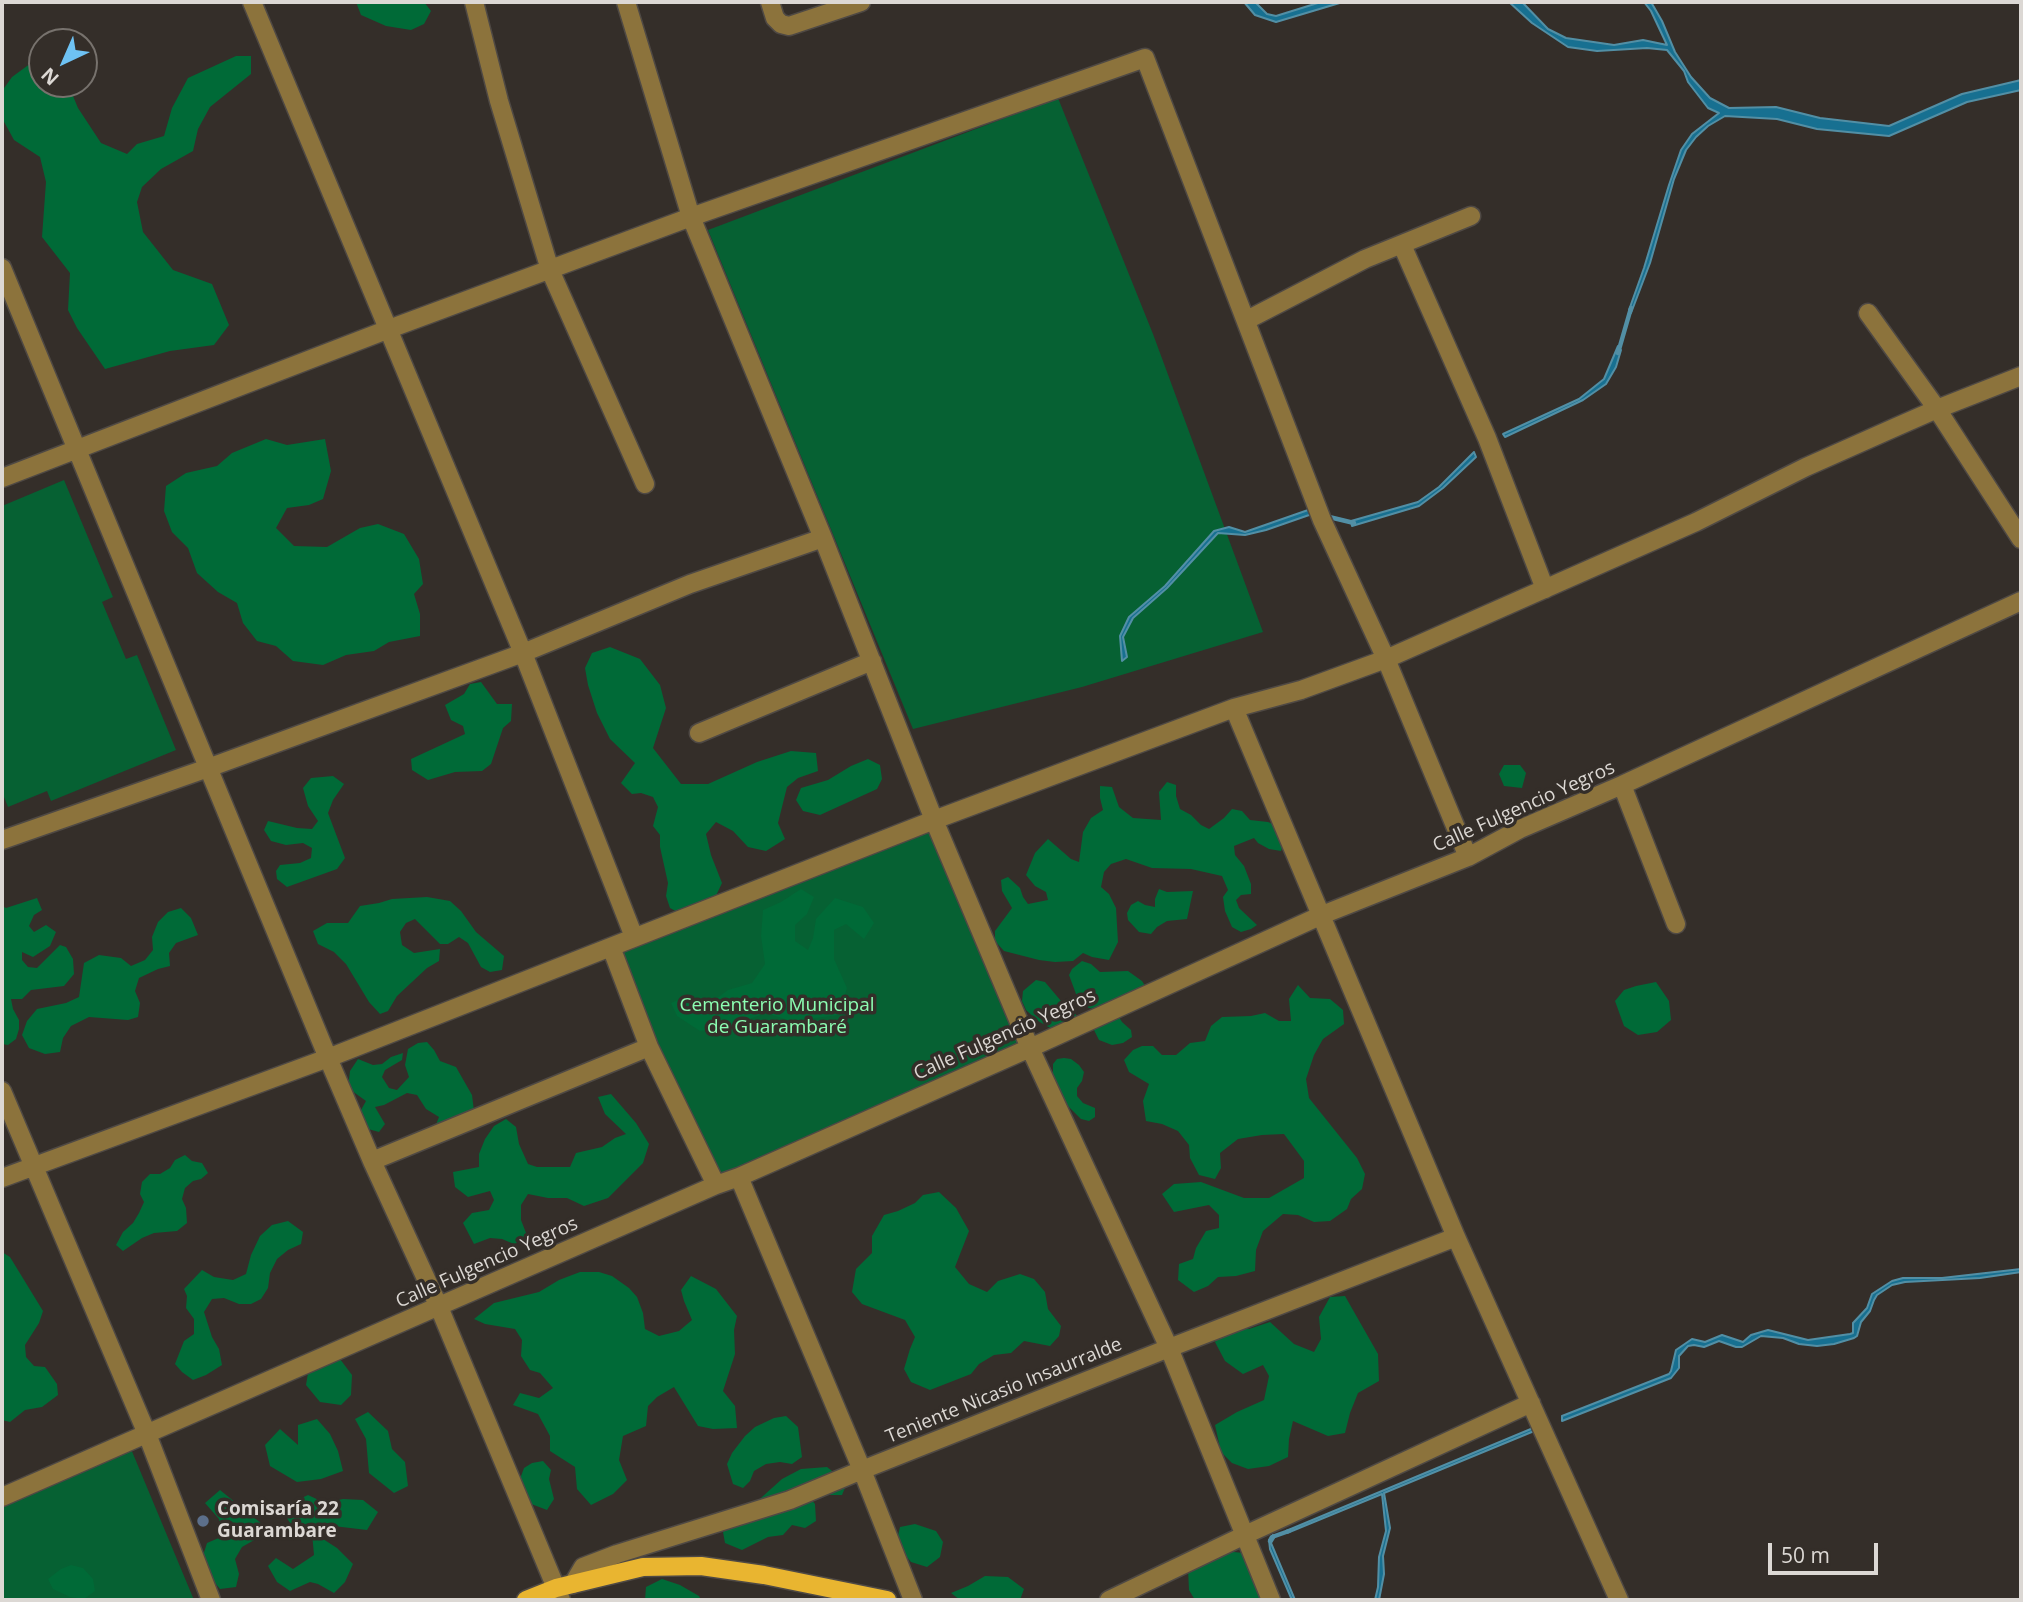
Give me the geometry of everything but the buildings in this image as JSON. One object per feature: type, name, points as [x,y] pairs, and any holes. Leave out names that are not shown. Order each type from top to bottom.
[{"type":"main road","points":[[526,1600],[643,1567],[701,1566],[764,1575],[887,1600]]},
{"type":"street","points":[[252,2],[523,653],[634,937]]},
{"type":"street","points":[[474,2],[499,101],[550,270],[645,485]]},
{"type":"street","points":[[626,2],[691,217],[823,538],[934,820],[1030,1048],[1169,1348],[1271,1600]]},
{"type":"street","points":[[770,2],[775,19],[789,26],[861,2]]},
{"type":"street","points":[[2,478],[389,329],[691,217],[1145,58],[1320,516],[1386,659],[1468,857]]},
{"type":"street","points":[[1247,320],[1365,259],[1471,216]]},
{"type":"street","points":[[1402,245],[1489,443],[1545,589]]},
{"type":"street","points":[[2,268],[328,1058],[563,1591]]},
{"type":"street","points":[[1868,313],[1937,409],[2021,539]]},
{"type":"street","points":[[2,1178],[328,1058],[934,820],[1234,708],[1301,690],[1386,659],[1696,522],[1805,467],[1937,409],[2021,376]]},
{"type":"street","points":[[2,840],[523,653],[690,584],[823,538]]},
{"type":"street","name":"Calle Fulgencio Yegros","points":[[2,1497],[739,1177],[1322,915],[1468,857],[1520,829],[1622,786],[2021,601]]},
{"type":"street","points":[[699,733],[872,661]]},
{"type":"street","points":[[1234,708],[1456,1237],[1619,1600]]},
{"type":"street","points":[[1622,786],[1676,924]]},
{"type":"street","points":[[611,947],[649,1047],[716,1185]]},
{"type":"street","points":[[372,1161],[649,1047]]},
{"type":"street","points":[[2,1091],[147,1434],[211,1600]]},
{"type":"street","points":[[739,1177],[862,1470],[913,1600]]},
{"type":"street","name":"Teniente Nicasio Insaurralde","points":[[563,1591],[583,1567],[790,1500],[1169,1348],[1456,1237]]},
{"type":"street","points":[[1110,1600],[1531,1403]]},
{"type":"green space","points":[[356,2],[424,2],[431,11],[424,24],[411,30],[386,26],[361,15]]},
{"type":"green space","points":[[236,56],[251,56],[251,74],[210,107],[198,129],[193,151],[161,169],[142,187],[137,202],[143,232],[173,270],[212,284],[229,325],[214,345],[170,351],[105,369],[68,310],[70,273],[42,237],[46,182],[40,157],[14,140],[2,118],[2,91],[12,77],[28,65],[28,98],[74,98],[101,143],[127,154],[137,144],[164,136],[172,108],[188,78]]},
{"type":"green space","points":[[1058,98],[1153,334],[1263,632],[1082,687],[913,729],[708,230]]},
{"type":"green space","points":[[266,439],[287,445],[325,439],[331,471],[323,499],[309,505],[287,508],[276,528],[294,546],[327,547],[360,528],[378,524],[404,534],[419,559],[423,584],[414,594],[420,614],[420,636],[389,642],[374,651],[346,655],[323,665],[293,661],[276,646],[257,641],[243,623],[237,603],[218,592],[197,573],[188,548],[172,532],[164,511],[166,486],[186,473],[217,466],[232,453]]},
{"type":"green space","points":[[64,480],[113,597],[102,602],[126,659],[137,655],[176,750],[51,801],[47,791],[8,807],[2,792],[2,506]]},
{"type":"green space","points":[[610,647],[640,659],[660,685],[666,708],[653,748],[681,784],[708,784],[757,762],[791,751],[816,753],[818,771],[798,778],[787,787],[778,823],[785,839],[766,851],[748,847],[733,831],[716,822],[706,834],[722,883],[714,900],[683,915],[670,908],[666,896],[668,883],[660,835],[653,826],[658,807],[653,797],[641,793],[632,794],[621,783],[635,763],[610,739],[597,713],[588,685],[585,668],[592,653]]},
{"type":"green space","points":[[481,682],[497,704],[512,704],[511,721],[503,728],[491,764],[482,771],[455,772],[428,780],[412,770],[411,759],[465,734],[463,726],[451,720],[445,705],[464,694],[470,684]]},
{"type":"green space","points":[[868,759],[880,765],[882,779],[877,789],[820,815],[803,811],[796,800],[801,788],[828,780]]},
{"type":"green space","points":[[1504,765],[1520,765],[1526,773],[1522,788],[1504,786],[1499,774]]},
{"type":"green space","points":[[333,776],[344,784],[328,813],[345,858],[337,869],[287,887],[277,879],[276,871],[280,865],[300,863],[311,858],[312,848],[303,843],[286,845],[271,841],[264,830],[268,821],[312,829],[318,821],[308,806],[303,788],[311,778]]},
{"type":"green space","points":[[1167,782],[1176,785],[1180,809],[1209,829],[1232,809],[1242,811],[1250,820],[1268,822],[1280,827],[1287,835],[1281,851],[1269,849],[1254,838],[1234,846],[1235,855],[1244,866],[1251,884],[1251,894],[1241,895],[1236,900],[1239,908],[1257,925],[1241,932],[1232,927],[1225,911],[1223,897],[1228,890],[1222,876],[1191,869],[1152,868],[1126,859],[1111,864],[1104,872],[1101,887],[1109,894],[1116,908],[1118,942],[1109,960],[1083,953],[1073,961],[1055,962],[1004,951],[995,941],[995,931],[1012,908],[1002,891],[1001,880],[1008,877],[1020,888],[1028,904],[1048,900],[1046,892],[1035,886],[1026,875],[1035,853],[1048,839],[1071,859],[1079,862],[1083,832],[1091,818],[1103,810],[1100,786],[1112,787],[1119,807],[1133,818],[1161,820],[1159,792]]},
{"type":"green space","name":"Cementerio Municipal de Guarambaré","points":[[934,820],[1030,1048],[714,1180],[611,947]]},
{"type":"green space","points":[[801,889],[814,897],[807,914],[795,925],[795,941],[808,950],[816,919],[835,898],[863,907],[874,923],[864,939],[846,924],[834,930],[834,959],[847,988],[839,1015],[791,1021],[766,1013],[724,1028],[700,1031],[677,1016],[671,1003],[685,997],[696,1007],[712,1002],[728,990],[752,983],[765,964],[761,936],[763,910]]},
{"type":"green space","points":[[1159,889],[1167,892],[1193,891],[1187,919],[1167,921],[1151,934],[1139,932],[1128,920],[1127,913],[1131,905],[1138,901],[1155,907]]},
{"type":"green space","points":[[427,897],[450,901],[461,911],[476,932],[504,956],[502,970],[490,972],[481,967],[468,943],[459,937],[448,944],[440,944],[415,919],[406,923],[400,932],[402,945],[414,953],[440,949],[439,961],[427,968],[397,996],[388,1011],[380,1014],[369,1002],[346,964],[334,952],[318,944],[313,931],[327,923],[348,923],[360,906],[392,899]]},
{"type":"green space","points":[[37,898],[42,910],[34,915],[29,926],[34,932],[46,925],[56,932],[50,946],[33,957],[22,952],[22,960],[28,967],[37,968],[60,945],[66,947],[73,959],[74,974],[64,986],[31,990],[22,999],[11,999],[19,1020],[19,1029],[16,1039],[8,1045],[2,1044],[2,906],[6,908]]},
{"type":"green space","points":[[181,908],[191,918],[198,935],[176,943],[169,953],[170,966],[139,978],[135,991],[140,1003],[138,1017],[128,1020],[89,1017],[71,1026],[63,1038],[60,1052],[45,1054],[29,1048],[22,1035],[27,1021],[37,1009],[66,1003],[79,997],[84,963],[99,955],[121,958],[131,966],[145,960],[153,950],[152,937],[158,922],[168,912]]},
{"type":"green space","points":[[1082,961],[1091,964],[1100,972],[1128,971],[1142,981],[1149,992],[1147,1002],[1139,1009],[1117,1014],[1131,1030],[1132,1037],[1123,1043],[1112,1045],[1099,1040],[1093,1028],[1096,1010],[1086,1007],[1076,994],[1069,975]]},
{"type":"green space","points":[[1036,980],[1045,982],[1080,1020],[1052,1029],[1038,1021],[1026,1010],[1022,1001],[1023,991]]},
{"type":"green space","points":[[1656,982],[1669,1001],[1671,1020],[1657,1032],[1638,1035],[1624,1026],[1615,1001],[1624,990]]},
{"type":"green space","points":[[1298,985],[1310,998],[1330,999],[1343,1010],[1344,1024],[1323,1039],[1306,1079],[1309,1098],[1357,1158],[1365,1174],[1362,1189],[1351,1199],[1347,1209],[1330,1221],[1314,1222],[1298,1215],[1283,1214],[1263,1231],[1256,1250],[1255,1271],[1218,1277],[1208,1286],[1194,1292],[1178,1280],[1179,1264],[1193,1259],[1206,1231],[1219,1228],[1219,1215],[1209,1205],[1174,1212],[1162,1194],[1174,1184],[1201,1182],[1244,1198],[1269,1198],[1304,1178],[1304,1161],[1284,1134],[1262,1135],[1238,1139],[1220,1153],[1221,1168],[1215,1179],[1199,1175],[1190,1158],[1189,1145],[1178,1131],[1146,1121],[1143,1101],[1149,1084],[1129,1072],[1124,1060],[1133,1050],[1142,1046],[1153,1046],[1162,1055],[1176,1055],[1190,1043],[1205,1041],[1211,1026],[1222,1017],[1265,1013],[1279,1021],[1291,1021],[1289,999]]},
{"type":"green space","points":[[427,1042],[440,1061],[456,1067],[472,1095],[474,1111],[435,1127],[439,1117],[426,1109],[417,1095],[407,1093],[375,1107],[385,1124],[379,1132],[368,1129],[361,1120],[361,1110],[366,1101],[348,1088],[350,1071],[358,1059],[373,1065],[382,1064],[403,1053],[402,1060],[385,1070],[382,1077],[389,1088],[397,1090],[409,1077],[405,1065],[408,1049],[418,1043]]},
{"type":"green space","points":[[1057,1059],[1071,1059],[1084,1072],[1077,1088],[1077,1096],[1083,1103],[1095,1108],[1095,1117],[1089,1121],[1081,1119],[1069,1107],[1053,1083],[1053,1064]]},
{"type":"green space","points":[[611,1094],[636,1123],[649,1144],[643,1163],[608,1198],[584,1206],[567,1198],[528,1194],[521,1205],[521,1220],[528,1238],[514,1244],[490,1238],[474,1244],[463,1223],[472,1213],[489,1210],[494,1200],[490,1191],[468,1197],[455,1187],[453,1172],[479,1167],[479,1154],[494,1126],[506,1119],[516,1127],[519,1144],[528,1164],[537,1167],[570,1167],[576,1153],[602,1147],[626,1134],[605,1114],[598,1097]]},
{"type":"green space","points":[[185,1155],[192,1161],[202,1163],[208,1173],[185,1188],[182,1199],[187,1223],[177,1231],[154,1233],[142,1238],[123,1251],[116,1245],[123,1232],[133,1223],[144,1202],[140,1194],[142,1182],[150,1174],[160,1174],[170,1168],[175,1160]]},
{"type":"green space","points":[[939,1192],[956,1208],[969,1231],[955,1267],[969,1284],[987,1292],[998,1281],[1020,1274],[1034,1279],[1045,1292],[1048,1309],[1061,1326],[1059,1336],[1050,1346],[1024,1341],[1011,1353],[994,1355],[979,1364],[971,1374],[930,1390],[911,1382],[904,1369],[915,1337],[905,1320],[862,1304],[852,1292],[856,1269],[872,1253],[872,1236],[884,1215],[915,1203],[923,1195]]},
{"type":"green space","points":[[288,1221],[303,1232],[301,1244],[277,1259],[270,1273],[268,1288],[261,1299],[251,1304],[239,1304],[224,1298],[212,1299],[204,1312],[219,1349],[222,1365],[193,1380],[175,1364],[184,1341],[194,1334],[194,1319],[186,1308],[187,1296],[184,1289],[202,1270],[214,1277],[233,1280],[246,1274],[260,1236],[272,1225]]},
{"type":"green space","points":[[2,1252],[10,1257],[43,1311],[25,1345],[26,1357],[34,1366],[45,1367],[57,1384],[58,1395],[42,1407],[25,1410],[10,1422],[2,1420]]},
{"type":"green space","points":[[580,1272],[599,1272],[612,1276],[629,1288],[637,1297],[645,1329],[659,1336],[679,1331],[692,1320],[681,1290],[691,1276],[716,1289],[737,1316],[734,1330],[735,1354],[723,1391],[735,1406],[737,1428],[713,1429],[698,1426],[674,1387],[648,1406],[646,1426],[623,1436],[619,1460],[627,1480],[613,1494],[591,1505],[577,1489],[575,1467],[550,1451],[550,1436],[538,1414],[513,1405],[520,1393],[539,1398],[553,1388],[540,1373],[530,1370],[521,1356],[522,1340],[515,1329],[485,1324],[474,1319],[494,1303],[539,1292]]},
{"type":"green space","points":[[1345,1296],[1378,1354],[1379,1381],[1358,1393],[1345,1433],[1328,1436],[1293,1421],[1288,1457],[1269,1466],[1248,1469],[1232,1463],[1221,1452],[1215,1425],[1264,1400],[1269,1376],[1263,1365],[1243,1374],[1225,1361],[1215,1342],[1225,1327],[1249,1329],[1270,1322],[1294,1344],[1314,1352],[1321,1339],[1319,1317],[1330,1297]]},
{"type":"green space","points":[[340,1359],[352,1375],[351,1395],[341,1405],[320,1402],[306,1385],[308,1373],[324,1363]]},
{"type":"green space","points":[[368,1412],[388,1431],[392,1449],[405,1462],[408,1486],[394,1493],[369,1473],[366,1439],[355,1419]]},
{"type":"green space","points":[[786,1416],[798,1427],[802,1457],[792,1464],[766,1464],[754,1471],[743,1488],[733,1484],[727,1464],[745,1436],[755,1427],[774,1418]]},
{"type":"green space","points":[[317,1419],[330,1434],[343,1471],[321,1479],[297,1482],[270,1466],[265,1445],[280,1429],[298,1445],[298,1425]]},
{"type":"green space","points":[[131,1449],[194,1600],[2,1600],[2,1507]]},
{"type":"green space","points":[[543,1461],[551,1470],[549,1479],[554,1499],[547,1510],[526,1502],[517,1487],[524,1468]]},
{"type":"green space","points":[[827,1467],[847,1483],[842,1495],[816,1490],[807,1494],[815,1504],[816,1521],[805,1528],[792,1525],[783,1535],[768,1537],[742,1550],[725,1543],[723,1532],[782,1479],[801,1469]]},
{"type":"green space","points":[[220,1490],[262,1524],[256,1539],[242,1547],[235,1559],[239,1574],[236,1587],[220,1589],[201,1562],[207,1543],[221,1537],[219,1519],[205,1503]]},
{"type":"green space","points":[[308,1495],[325,1503],[343,1499],[363,1500],[378,1512],[367,1530],[325,1525],[323,1539],[353,1564],[345,1582],[334,1593],[310,1582],[290,1591],[277,1582],[268,1566],[276,1558],[293,1569],[314,1555],[312,1533],[294,1529],[283,1512],[293,1502]]},
{"type":"green space","points":[[915,1524],[936,1531],[943,1542],[940,1557],[927,1567],[911,1562],[896,1544],[900,1527]]},
{"type":"green space","points":[[1225,1551],[1243,1553],[1269,1600],[1195,1600],[1189,1590],[1188,1569]]},
{"type":"green space","points":[[71,1565],[83,1568],[93,1579],[95,1591],[84,1599],[70,1597],[53,1589],[48,1579]]},
{"type":"green space","points":[[985,1576],[1008,1577],[1024,1589],[1020,1600],[960,1600],[951,1593]]},
{"type":"green space","points":[[662,1579],[680,1585],[701,1600],[645,1600],[646,1587]]},
{"type":"water","points":[[1244,2],[1255,2],[1267,14],[1276,16],[1321,2],[1343,2],[1276,22],[1255,15]]},
{"type":"water","points":[[1509,2],[1522,2],[1548,29],[1566,38],[1614,45],[1643,40],[1667,45],[1644,2],[1651,2],[1675,52],[1691,77],[1710,98],[1729,108],[1776,107],[1820,118],[1889,126],[1962,94],[2021,80],[2021,90],[1967,102],[1889,136],[1817,129],[1777,119],[1725,116],[1708,126],[1686,150],[1631,313],[1629,310],[1681,150],[1692,134],[1719,113],[1708,108],[1667,50],[1647,48],[1597,51],[1568,47],[1532,23]]},
{"type":"water","points":[[1618,346],[1621,350],[1616,367],[1606,384],[1583,400],[1505,437],[1503,434],[1579,399],[1604,379]]},
{"type":"water","points":[[1474,452],[1476,457],[1419,506],[1352,526],[1351,521],[1418,502],[1439,487]]},
{"type":"water","points":[[1311,509],[1312,514],[1266,530],[1245,535],[1218,533],[1167,588],[1133,618],[1123,637],[1127,657],[1122,661],[1120,636],[1129,617],[1165,586],[1214,531],[1229,527],[1245,532]]},
{"type":"water","points":[[2021,1269],[2021,1272],[1980,1278],[1892,1285],[1877,1295],[1870,1311],[1861,1322],[1857,1336],[1834,1344],[1817,1346],[1761,1336],[1742,1347],[1719,1341],[1704,1347],[1688,1346],[1679,1356],[1679,1368],[1671,1378],[1562,1421],[1562,1416],[1669,1374],[1676,1350],[1692,1339],[1705,1342],[1722,1335],[1743,1342],[1751,1335],[1768,1330],[1808,1340],[1850,1334],[1853,1333],[1853,1323],[1867,1308],[1872,1294],[1892,1281]]},
{"type":"water","points":[[1538,1426],[1539,1429],[1384,1493],[1390,1528],[1383,1556],[1384,1574],[1379,1600],[1375,1600],[1379,1557],[1386,1531],[1382,1494],[1287,1533],[1286,1531]]},
{"type":"water","points":[[1273,1535],[1271,1543],[1295,1600],[1292,1600],[1270,1549],[1269,1540]]},
{"type":"waterway","points":[[1618,353],[1631,308]]},
{"type":"waterway","points":[[1325,516],[1354,523]]},
{"type":"waterway","points":[[1270,1541],[1272,1537],[1289,1531]]},
{"type":"place","name":"Comisaría 22 Guarambare","points":[[203,1521]]}]
